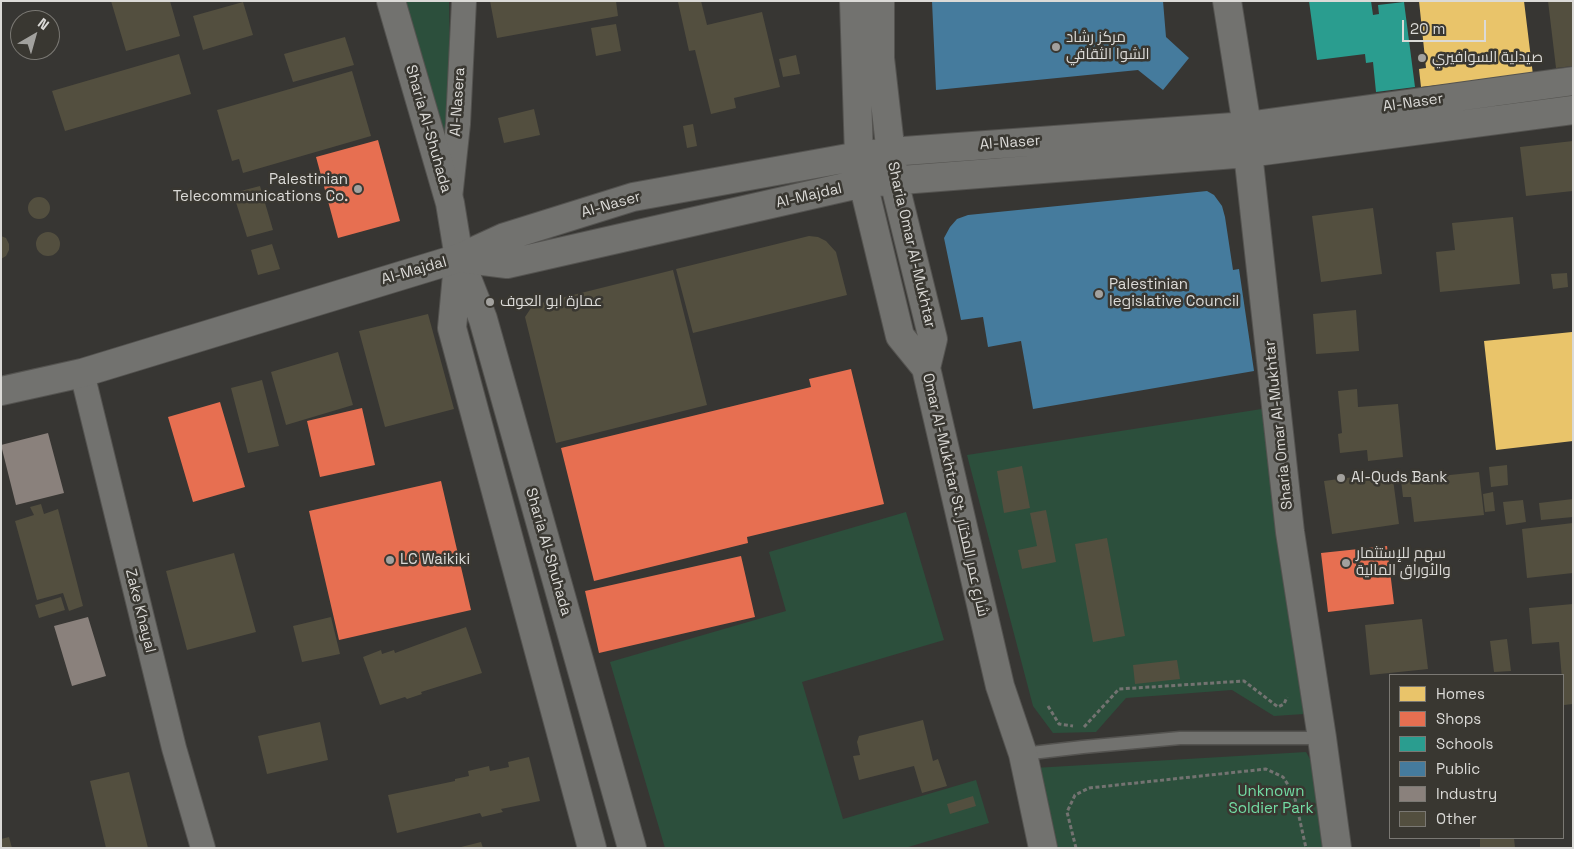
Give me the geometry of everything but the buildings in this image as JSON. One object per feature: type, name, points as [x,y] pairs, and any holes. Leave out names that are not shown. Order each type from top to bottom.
[{"type":"main road","name":"Sharia Al-Shuhada","points":[[391,1],[450,203],[459,258],[483,319],[632,848]]},
{"type":"main road","points":[[854,1],[859,156],[863,183]]},
{"type":"main road","name":"Sharia Omar Al-Mukhtar","points":[[880,1],[880,58],[894,181],[932,339],[926,368]]},
{"type":"main road","name":"Sharia Omar Al-Mukhtar","points":[[1228,1],[1247,126],[1248,152],[1290,532],[1337,848]]},
{"type":"main road","name":"Al-Naser","points":[[459,258],[504,237],[632,197],[859,156],[890,152],[1247,126],[1573,81]]},
{"type":"main road","name":"Al-Naser","points":[[863,183],[1248,152],[1573,110]]},
{"type":"main road","name":"Al-Majdal","points":[[1,391],[82,373],[459,258],[507,264],[863,183]]},
{"type":"main road","name":"Omar Al-Mukhtar St. شارع عمر المختار","points":[[863,183],[900,336],[926,368],[1000,686],[1023,754]]},
{"type":"main road","name":"Sharia Al-Shuhada","points":[[459,258],[452,328],[592,848]]},
{"type":"main road","points":[[1023,754],[1044,848]]},
{"type":"street","name":"Al-Nasera","points":[[450,203],[458,124],[464,1]]},
{"type":"street","name":"Zake Khayal","points":[[82,373],[174,748],[203,848]]},
{"type":"lane","points":[[1023,754],[1180,738],[1322,738]]},
{"type":"path","points":[[1083,728],[1119,689],[1244,681],[1278,707],[1284,704],[1288,696],[1287,689]]},
{"type":"path","points":[[1048,706],[1059,724],[1075,726]]},
{"type":"path","points":[[1076,848],[1067,812],[1075,795],[1089,788],[1266,768],[1283,777],[1294,794],[1306,848]]},
{"type":"green space","points":[[400,1],[449,1],[451,127],[445,132],[436,133]]},
{"type":"green space","points":[[1268,408],[1304,714],[1274,716],[1232,690],[1126,698],[1096,732],[1053,733],[1033,706],[967,455]]},
{"type":"green space","points":[[906,512],[944,640],[802,682],[843,819],[976,780],[989,823],[905,848],[665,848],[610,662],[786,611],[769,552]]},
{"type":"green space","name":"Unknown Soldier Park","points":[[1306,752],[1315,768],[1324,848],[1054,848],[1034,768]]},
{"type":"place","name":"مركز رشاد الشوا الثقافي","points":[[1056,47]]},
{"type":"place","name":"صيدلية السوافيري","points":[[1422,58]]},
{"type":"place","name":"Palestinian Telecommunications Co.","points":[[358,189]]},
{"type":"place","name":"Palestinian legislative Council","points":[[1099,294]]},
{"type":"place","name":"عمارة ابو العوف","points":[[490,302]]},
{"type":"place","name":"Al-Quds Bank","points":[[1341,478]]},
{"type":"place","name":"LC Waikiki","points":[[390,560]]},
{"type":"place","name":"سهم للإستثمار والأوراق المالية","points":[[1346,563]]}]
